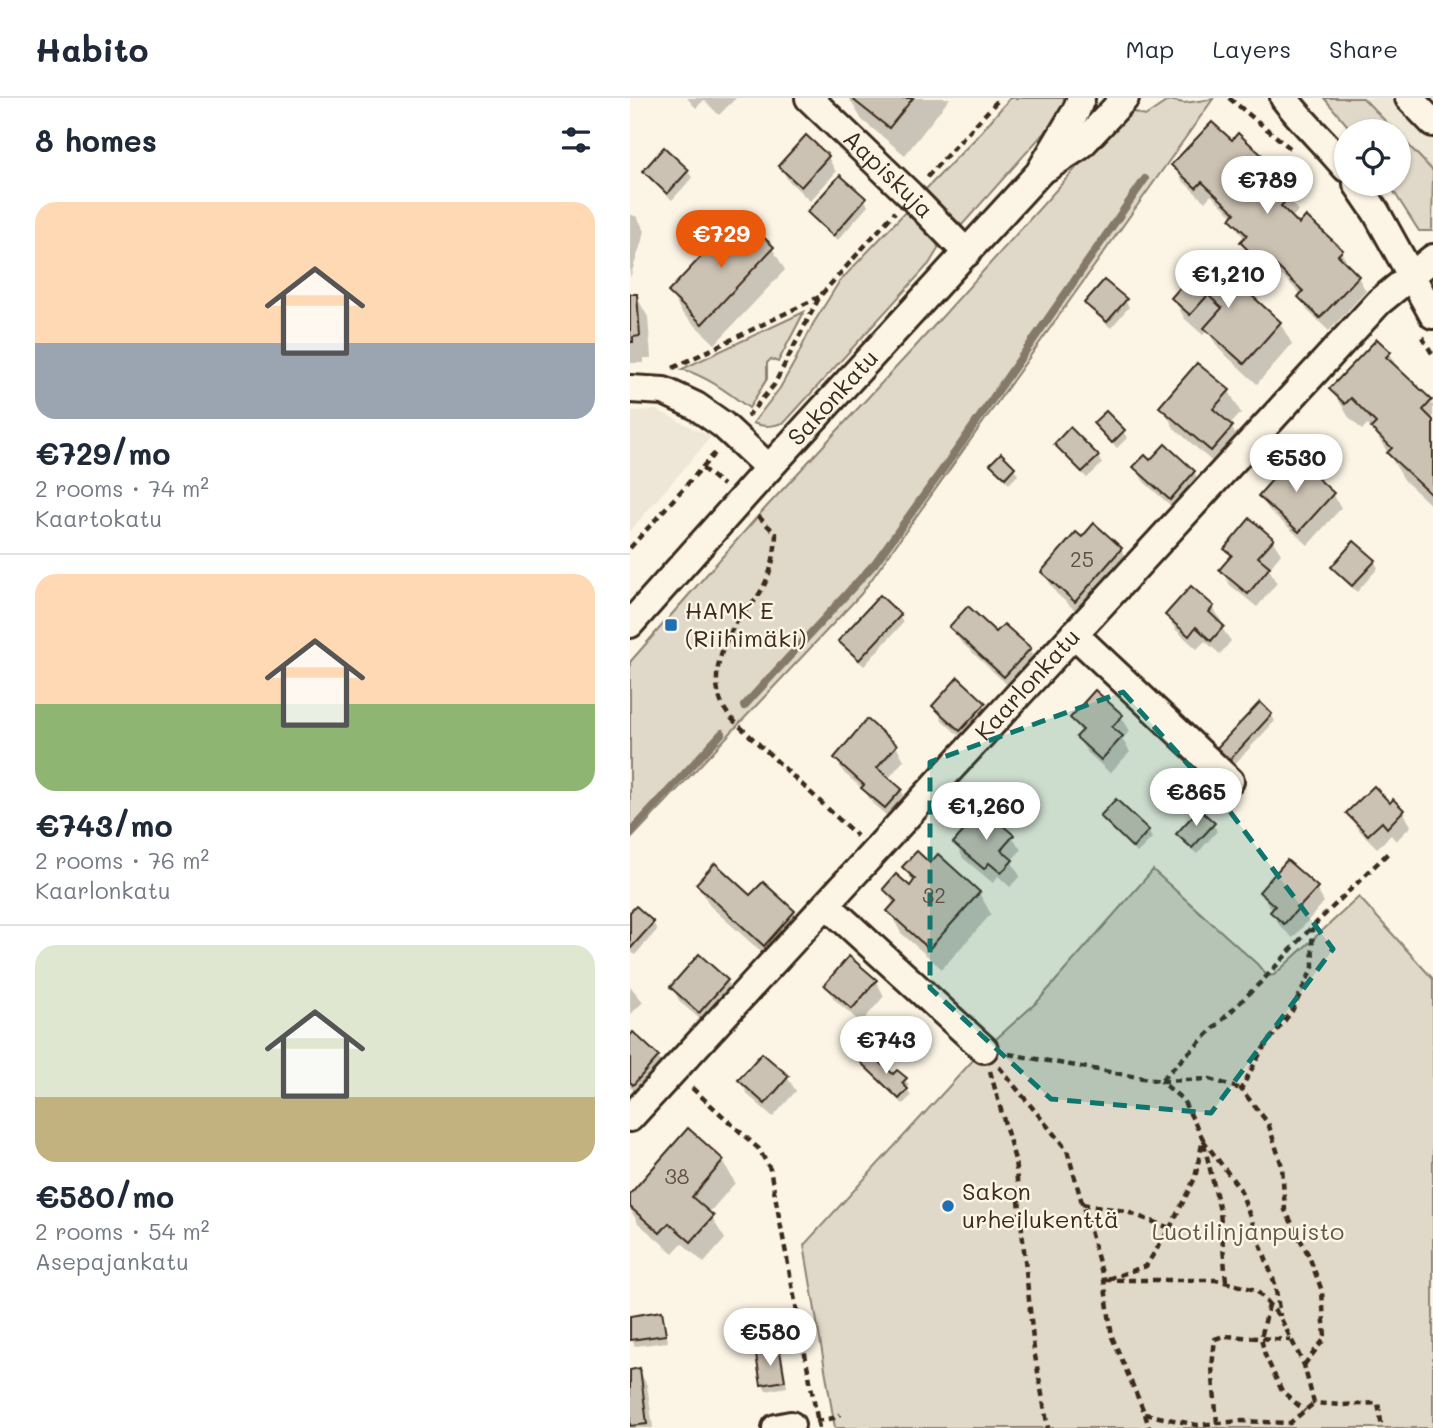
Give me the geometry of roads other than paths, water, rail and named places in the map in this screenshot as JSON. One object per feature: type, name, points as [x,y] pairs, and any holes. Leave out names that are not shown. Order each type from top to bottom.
[{"type":"street","name":"Aapiskuja","points":[[809,98],[967,253]]},
{"type":"street","name":"Sakonkatu","points":[[630,624],[1039,173],[1081,98]]},
{"type":"street","name":"Sakonkatu","points":[[1039,173],[1080,146],[1125,98]]},
{"type":"street","points":[[1268,98],[1291,107],[1334,153]]},
{"type":"street","points":[[1409,98],[1433,122]]},
{"type":"street","points":[[1365,196],[1412,276],[1426,324]]},
{"type":"street","name":"Kaarlonkatu","points":[[630,1118],[1379,302],[1433,258]]},
{"type":"street","points":[[630,389],[664,391],[696,406],[733,434],[769,468]]},
{"type":"street","points":[[1074,634],[1230,781]]},
{"type":"street","points":[[827,905],[984,1049]]},
{"type":"waterway","points":[[744,706],[875,563],[1145,179]]},
{"type":"waterway","points":[[630,833],[722,733]]},
{"type":"place","name":"HAMK E (Riihimäki)","points":[[671,625]]},
{"type":"place","name":"Sakon urheilukenttä","points":[[948,1206]]},
{"type":"park label","name":"Luotilinjanpuisto","points":[[1248,1232]]}]
